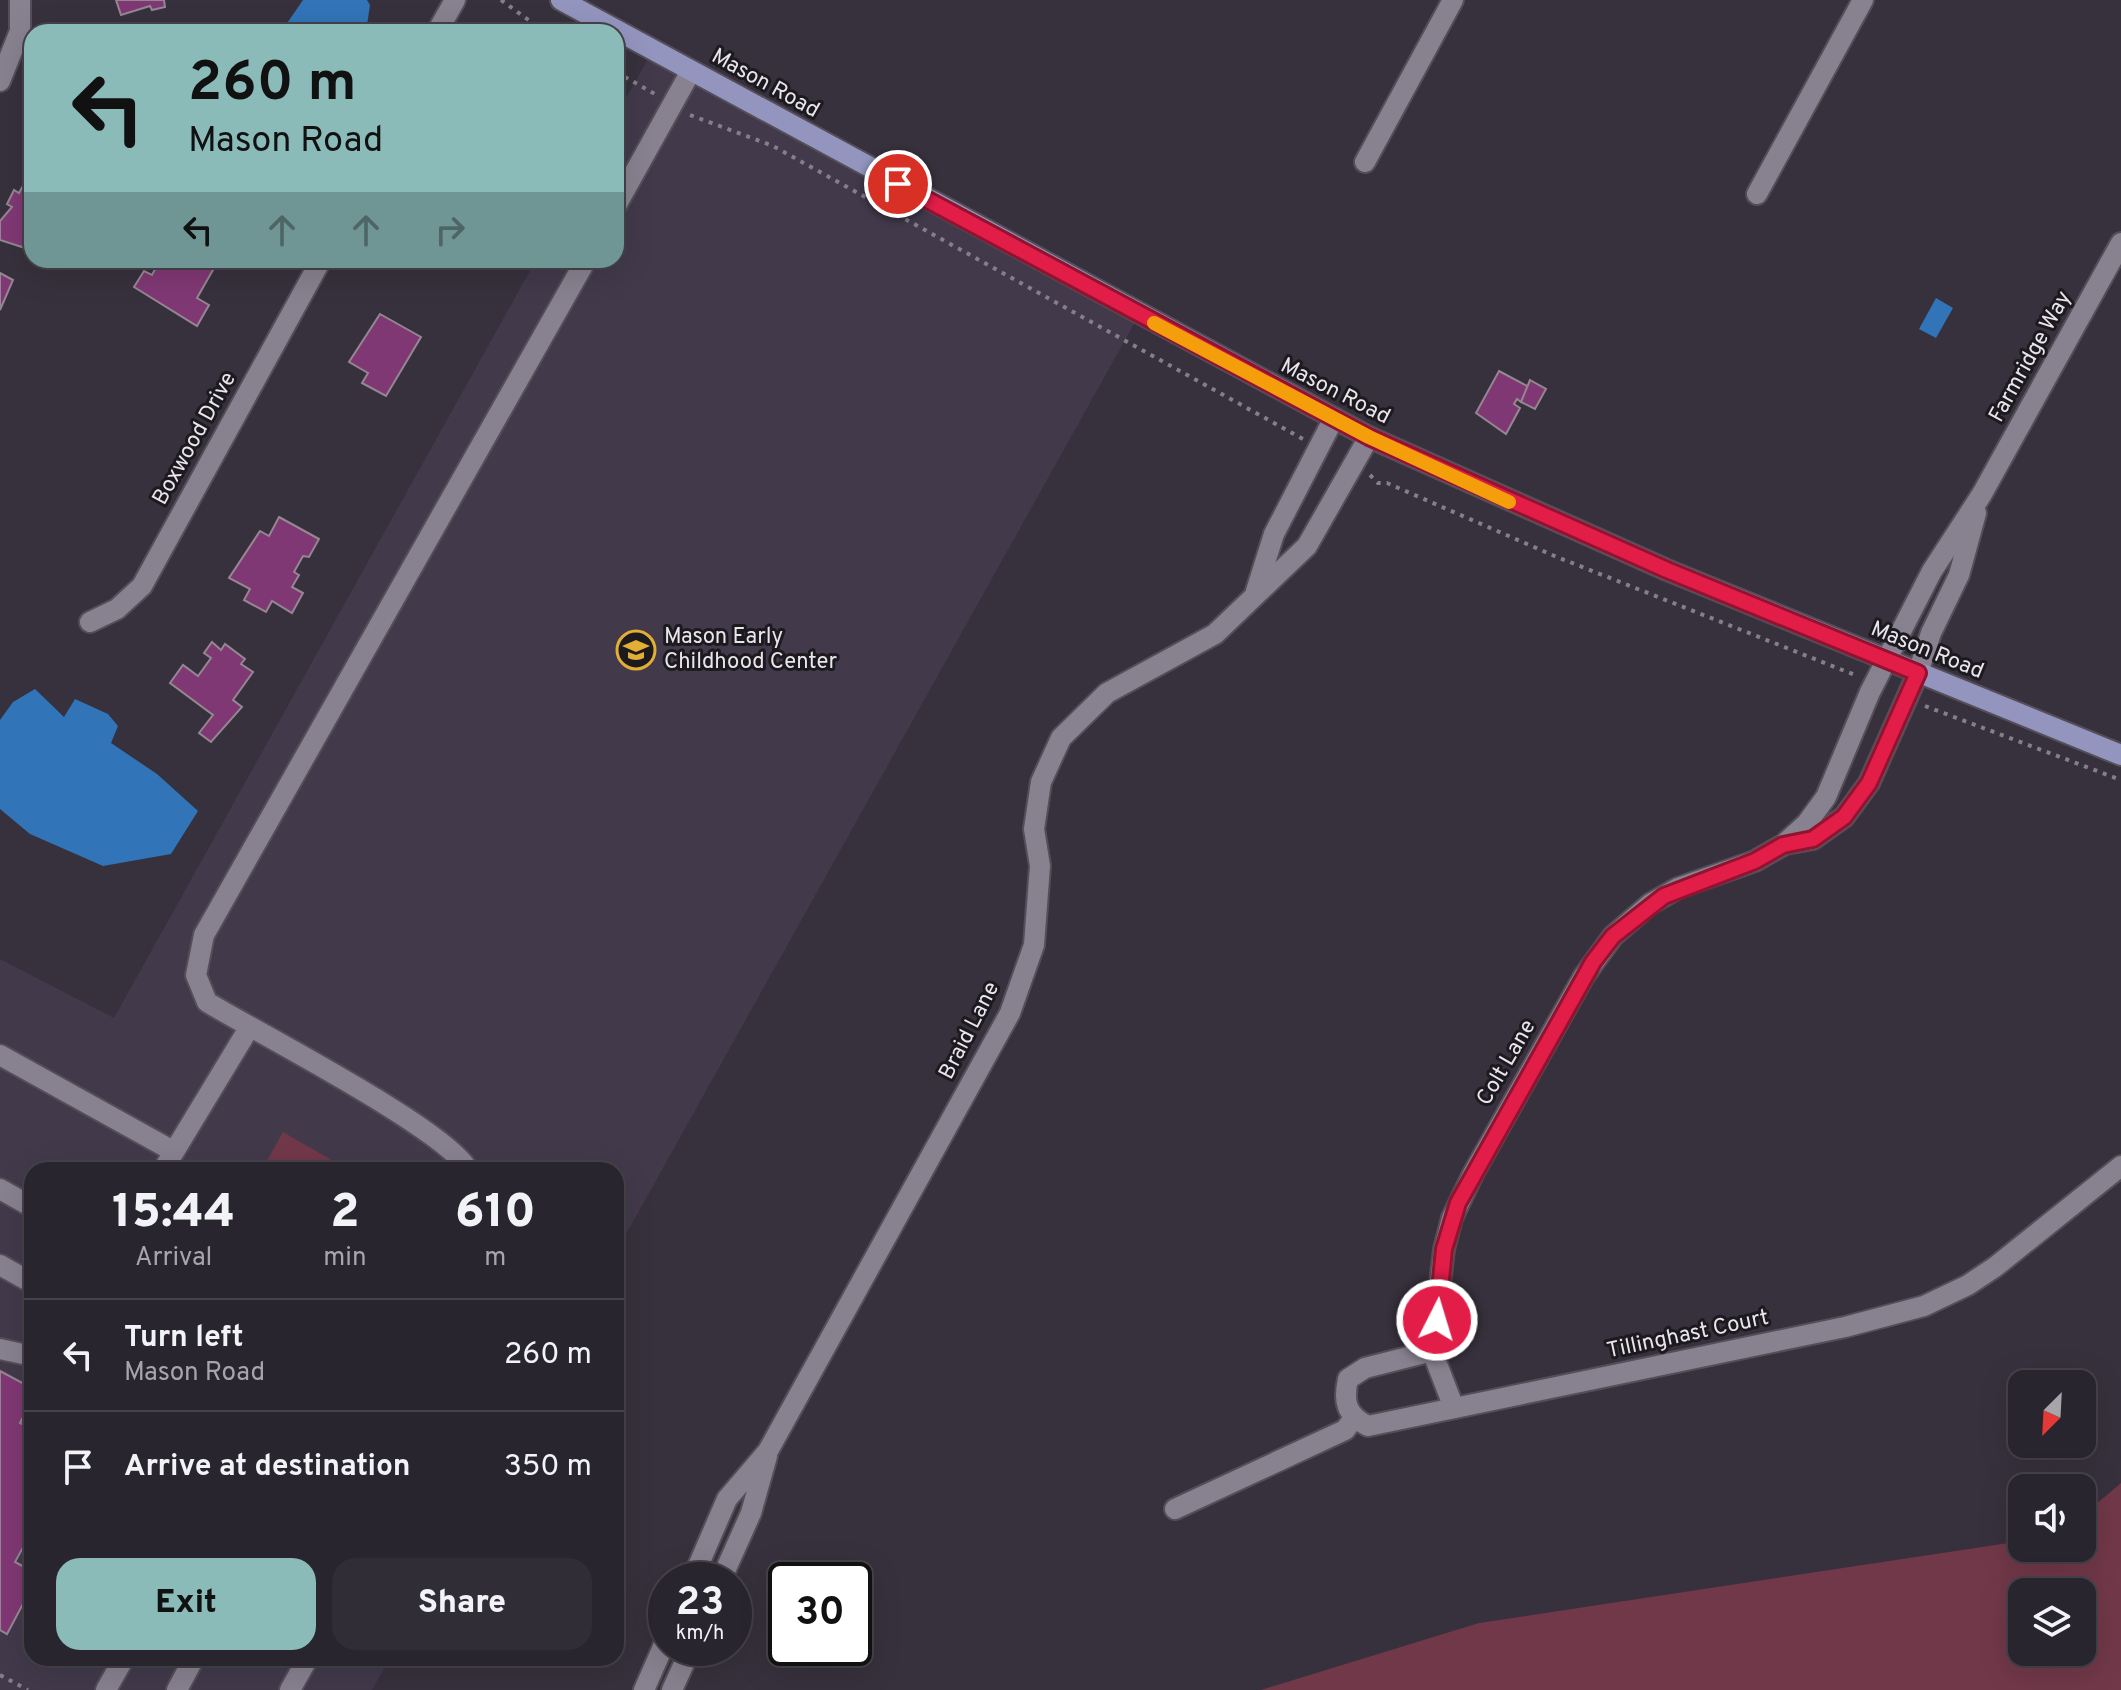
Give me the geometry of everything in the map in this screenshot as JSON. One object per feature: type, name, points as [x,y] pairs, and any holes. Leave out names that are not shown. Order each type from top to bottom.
[{"type":"main road","name":"Mason Road","points":[[561,0],[605,24]]},
{"type":"main road","name":"Mason Road","points":[[624,34],[1369,437],[1586,536],[2121,755]]},
{"type":"street","points":[[0,81],[20,31],[20,0]]},
{"type":"street","points":[[442,24],[455,0]]},
{"type":"street","points":[[1365,162],[1453,0]]},
{"type":"street","points":[[1757,194],[1863,0]]},
{"type":"street","points":[[624,192],[691,71]]},
{"type":"street","name":"Farmridge Way","points":[[1886,660],[1932,571],[1982,494],[2121,243]]},
{"type":"street","name":"Boxwood Drive","points":[[90,622],[117,609],[142,586],[317,268]]},
{"type":"street","points":[[464,1162],[418,1126],[207,1002],[196,975],[204,935],[581,268]]},
{"type":"street","name":"Braid Lane","points":[[1255,595],[1274,534],[1334,418]]},
{"type":"street","name":"Braid Lane","points":[[700,1562],[727,1499],[768,1451],[1010,1013],[1034,945],[1040,866],[1034,829],[1041,782],[1061,738],[1107,693],[1215,634],[1307,546],[1369,437]]},
{"type":"street","name":"Farmridge Way","points":[[1918,673],[1931,633],[1959,575],[1982,494]]},
{"type":"street","name":"Colt Lane","points":[[1454,1408],[1432,1351],[1444,1249],[1452,1218],[1478,1163],[1593,962],[1613,936],[1650,904],[1678,888],[1755,861],[1783,845],[1807,823],[1826,797],[1886,660]]},
{"type":"street","name":"Colt Lane","points":[[1783,845],[1813,839],[1844,817],[1869,783],[1918,673]]},
{"type":"street","points":[[167,1162],[249,1028]]},
{"type":"street","points":[[0,1055],[173,1151]]},
{"type":"street","name":"Tillinghast Court","points":[[1354,1418],[1368,1426],[1845,1327],[1924,1306],[1988,1272],[2121,1166]]},
{"type":"street","points":[[0,1189],[24,1202]]},
{"type":"street","points":[[0,1265],[24,1278]]},
{"type":"street","points":[[0,1349],[24,1354]]},
{"type":"street","points":[[1175,1509],[1345,1430],[1354,1418],[1344,1400],[1348,1379],[1365,1368],[1432,1351]]},
{"type":"street","name":"Braid Lane","points":[[729,1562],[751,1513],[768,1451]]},
{"type":"street","points":[[106,1690],[120,1666]]},
{"type":"street","points":[[177,1690],[190,1666]]},
{"type":"street","points":[[290,1690],[304,1666]]},
{"type":"street","points":[[644,1690],[655,1666]]},
{"type":"street","points":[[672,1690],[683,1666]]},
{"type":"path","points":[[501,0],[534,24]]},
{"type":"path","points":[[624,76],[642,86]]},
{"type":"path","points":[[702,122],[773,146],[1300,437]]},
{"type":"path","points":[[1376,478],[1378,483],[1387,483],[1557,557],[1848,672]]},
{"type":"path","points":[[1923,705],[2121,780]]},
{"type":"path","points":[[0,1675],[28,1690]]},
{"type":"shaded area","name":"Mason Early Childhood Center","points":[[653,50],[1139,315],[624,1238],[624,1162],[24,1162],[24,1666],[386,1666],[372,1690],[0,1690],[0,959],[114,1018],[532,268],[624,268],[624,102]]},
{"type":"shaded area","points":[[283,1132],[335,1162],[266,1162]]},
{"type":"shaded area","points":[[2121,1483],[2121,1690],[1261,1690],[1479,1623],[2008,1543],[2008,1562],[2096,1562],[2096,1504]]},
{"type":"water","points":[[303,0],[367,0],[370,5],[367,24],[286,24]]},
{"type":"water","points":[[1936,298],[1953,308],[1936,338],[1919,329]]},
{"type":"water","points":[[35,689],[64,717],[75,699],[108,714],[118,726],[111,743],[157,774],[198,811],[171,854],[103,866],[30,834],[0,809],[0,720],[13,702]]},
{"type":"building","points":[[116,0],[164,0],[165,7],[152,10],[150,6],[121,15]]},
{"type":"building","points":[[24,184],[24,248],[0,240],[0,221],[12,207],[7,204],[14,190],[19,193]]},
{"type":"building","points":[[156,268],[213,270],[197,298],[209,305],[197,326],[134,287],[144,271],[152,275]]},
{"type":"building","points":[[0,273],[13,280],[0,310]]},
{"type":"building","points":[[380,314],[421,337],[386,396],[362,383],[368,373],[349,362]]},
{"type":"building","points":[[1499,371],[1529,387],[1521,402],[1517,399],[1514,404],[1520,408],[1506,434],[1476,413]]},
{"type":"building","points":[[1530,380],[1546,389],[1535,409],[1521,402]]},
{"type":"building","points":[[279,517],[319,539],[309,557],[303,556],[294,572],[299,575],[292,587],[303,593],[292,613],[272,601],[266,612],[244,600],[250,589],[229,578],[260,531],[269,536]]},
{"type":"building","points":[[212,642],[221,650],[225,644],[245,659],[241,664],[253,672],[233,700],[242,707],[211,742],[199,733],[213,715],[170,683],[183,665],[198,676],[211,658],[204,653]]},
{"type":"building","points":[[0,1371],[24,1384],[24,1416],[20,1423],[24,1425],[24,1546],[15,1562],[24,1567],[24,1602],[7,1634],[0,1630]]},
{"type":"slow traffic","points":[[1154,323],[1369,437],[1509,502]]},
{"type":"place","name":"Mason Early Childhood Center","points":[[636,650]]},
{"type":"route","points":[[898,184],[1205,351],[1450,476],[1667,570],[1918,673],[1869,783],[1844,817],[1813,839],[1783,845],[1755,861],[1678,888],[1650,904],[1613,936],[1593,962],[1458,1203],[1444,1249],[1437,1320]]}]
